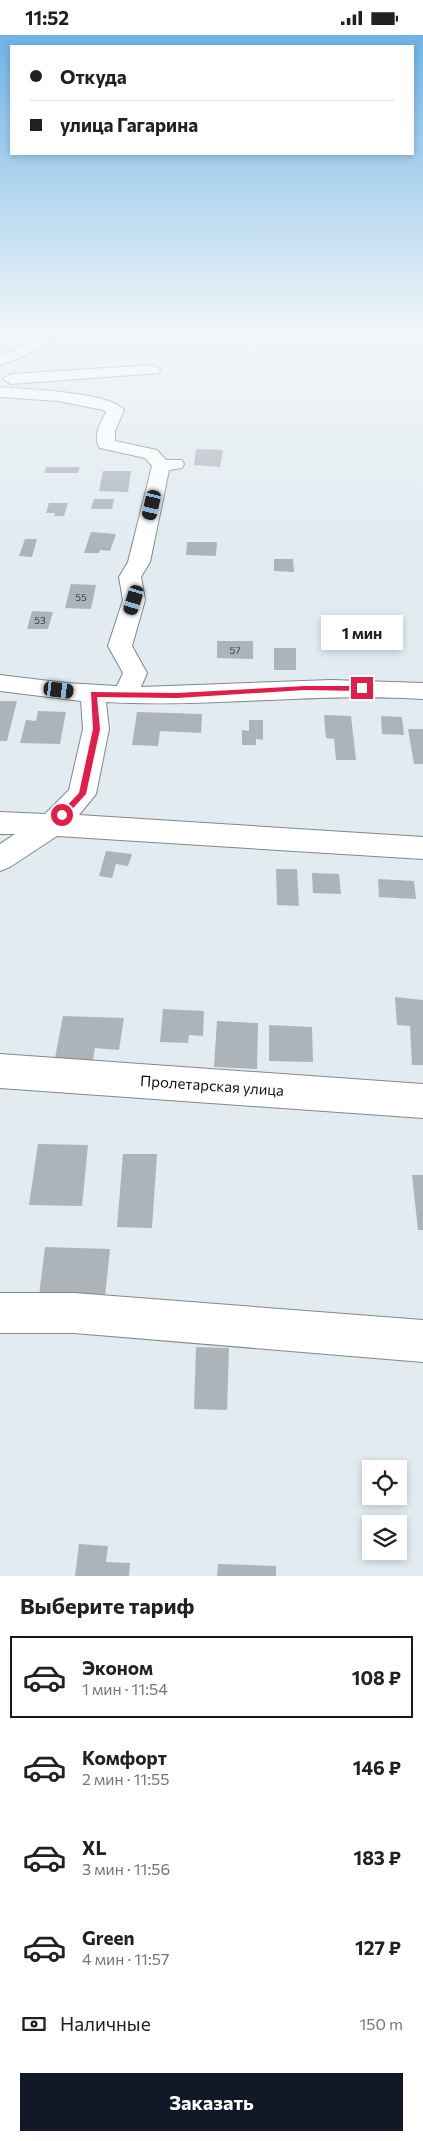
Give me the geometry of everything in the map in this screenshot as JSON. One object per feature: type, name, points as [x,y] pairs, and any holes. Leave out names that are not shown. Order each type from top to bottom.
[{"type":"street","points":[[98,404],[108,406],[115,411],[106,431],[106,444],[152,454],[168,465],[139,562],[130,577],[134,600],[120,646],[135,673],[126,694]]},
{"type":"street","points":[[0,683],[93,694],[177,695],[305,688],[423,691]]},
{"type":"street","points":[[0,859],[52,825],[82,794],[96,729],[93,694]]},
{"type":"street","points":[[0,823],[423,848]]},
{"type":"street","name":"Пролетарская улица","points":[[0,1071],[423,1101]]},
{"type":"street","points":[[0,1313],[74,1313],[423,1341]]},
{"type":"building","points":[[196,449],[223,450],[220,467],[194,465]]},
{"type":"building","points":[[46,467],[80,467],[78,473],[44,473]]},
{"type":"building","points":[[103,471],[131,471],[128,492],[99,491]]},
{"type":"building","points":[[94,499],[114,499],[112,509],[91,509]]},
{"type":"building","points":[[49,503],[68,503],[64,516],[54,516],[55,513],[46,513]]},
{"type":"building","points":[[91,532],[116,534],[110,551],[100,550],[99,553],[84,553]]},
{"type":"building","points":[[25,539],[37,539],[32,557],[19,556]]},
{"type":"building","points":[[187,542],[217,542],[216,556],[186,555]]},
{"type":"building","points":[[274,559],[293,559],[294,572],[274,571]]},
{"type":"building","points":[[71,584],[96,585],[91,609],[65,608]]},
{"type":"building","points":[[32,611],[53,612],[48,629],[27,629]]},
{"type":"building","points":[[217,641],[253,641],[253,659],[217,658]]},
{"type":"building","points":[[274,648],[296,648],[296,670],[274,670]]},
{"type":"building","points":[[0,701],[17,701],[7,741],[0,741]]},
{"type":"building","points":[[38,711],[66,712],[60,744],[20,743],[26,720],[36,721]]},
{"type":"building","points":[[137,712],[202,714],[201,733],[160,731],[158,746],[132,745]]},
{"type":"building","points":[[324,715],[351,716],[356,760],[336,760],[334,739],[326,738]]},
{"type":"building","points":[[381,716],[402,717],[404,735],[382,734]]},
{"type":"building","points":[[249,720],[263,720],[263,740],[256,739],[256,745],[242,745],[242,730],[249,731]]},
{"type":"building","points":[[408,729],[423,729],[423,764],[414,764]]},
{"type":"building","points":[[106,851],[132,854],[128,866],[116,864],[112,878],[99,876]]},
{"type":"building","points":[[276,869],[297,869],[299,906],[277,905]]},
{"type":"building","points":[[312,873],[339,874],[341,894],[313,893]]},
{"type":"building","points":[[378,879],[414,881],[416,899],[379,897]]},
{"type":"building","points":[[395,997],[423,1000],[423,1065],[412,1065],[410,1026],[397,1025]]},
{"type":"building","points":[[163,1009],[204,1011],[203,1036],[189,1035],[188,1043],[160,1042]]},
{"type":"building","points":[[63,1016],[124,1018],[119,1050],[95,1048],[93,1060],[55,1058]]},
{"type":"building","points":[[217,1021],[258,1023],[257,1069],[214,1067]]},
{"type":"building","points":[[269,1025],[312,1027],[313,1062],[269,1061]]},
{"type":"building","points":[[38,1144],[88,1145],[82,1206],[29,1205]]},
{"type":"building","points":[[123,1154],[157,1154],[152,1228],[117,1227]]},
{"type":"building","points":[[412,1175],[423,1175],[423,1230],[418,1230]]},
{"type":"building","points":[[45,1247],[110,1249],[104,1306],[38,1304]]},
{"type":"building","points":[[196,1347],[229,1348],[227,1410],[194,1409]]},
{"type":"building","points":[[79,1544],[108,1546],[106,1562],[130,1563],[129,1576],[75,1576]]},
{"type":"building","points":[[218,1564],[276,1566],[276,1576],[217,1576]]},
{"type":"route","points":[[62,815],[82,794],[96,729],[93,694],[177,695],[305,688],[362,688]]}]
